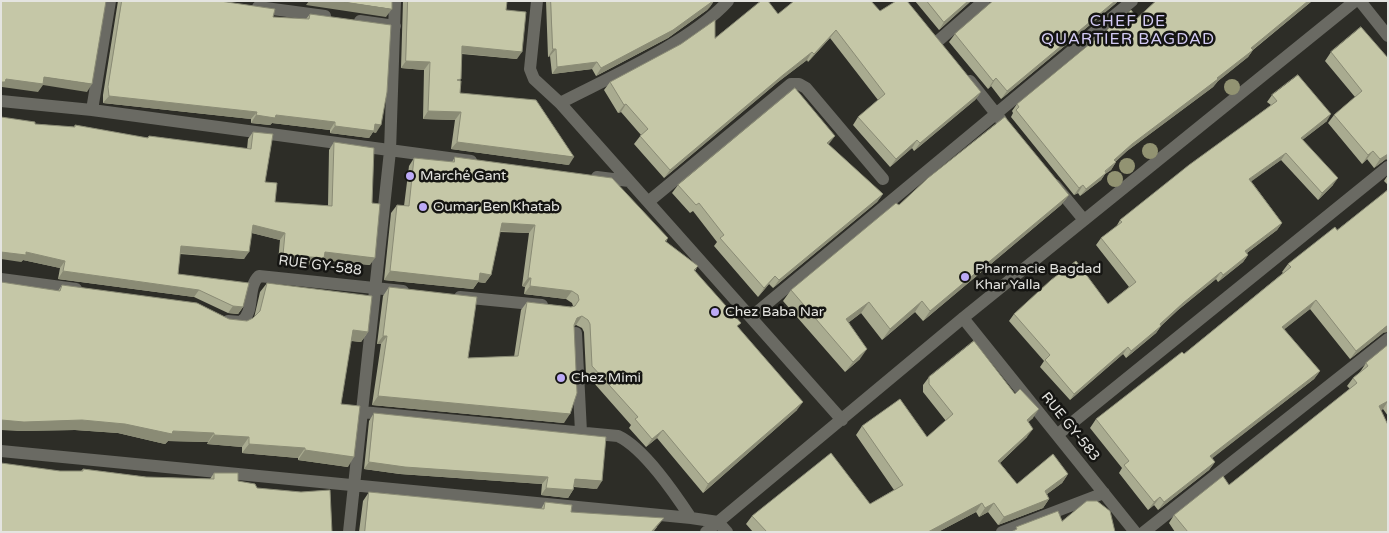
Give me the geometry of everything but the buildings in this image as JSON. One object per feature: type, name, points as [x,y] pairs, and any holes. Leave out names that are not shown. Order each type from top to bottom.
[{"type":"street","points":[[92,110],[110,1]]},
{"type":"street","points":[[348,532],[390,151],[396,1]]},
{"type":"street","points":[[537,1],[530,69],[534,79],[560,103],[842,420]]},
{"type":"street","points":[[560,103],[692,31],[715,15],[728,1]]},
{"type":"street","points":[[927,28],[941,45],[984,1]]},
{"type":"street","points":[[751,317],[1132,1]]},
{"type":"street","points":[[706,532],[722,527],[842,420],[963,318],[1355,1]]},
{"type":"street","points":[[1360,1],[1388,36]]},
{"type":"street","points":[[244,5],[291,6],[343,19],[394,26]]},
{"type":"street","points":[[962,70],[1008,128]]},
{"type":"street","points":[[648,202],[791,84],[799,84],[806,88],[883,180]]},
{"type":"street","points":[[1,101],[92,110],[486,163]]},
{"type":"street","points":[[1056,435],[1388,167]]},
{"type":"street","points":[[582,175],[630,181]]},
{"type":"street","points":[[1049,178],[1084,220]]},
{"type":"street","name":"RUE GY-588","points":[[218,317],[226,321],[241,322],[246,319],[249,314],[254,281],[259,276],[375,288]]},
{"type":"street","points":[[1,279],[87,291]]},
{"type":"street","points":[[375,288],[413,292]]},
{"type":"street","points":[[451,296],[555,306]]},
{"type":"street","name":"RUE GY-583","points":[[963,318],[1135,532]]},
{"type":"street","points":[[576,333],[581,432]]},
{"type":"street","points":[[1144,532],[1388,339]]},
{"type":"street","points":[[362,412],[618,436],[627,440],[676,495],[691,518]]},
{"type":"street","points":[[1,451],[691,518],[722,527]]},
{"type":"street","points":[[1002,532],[1104,493]]},
{"type":"place","name":"Marché Gant","points":[[410,176]]},
{"type":"place","name":"Oumar Ben Khatab","points":[[423,207]]},
{"type":"place","name":"Pharmacie Bagdad Khar Yalla","points":[[965,277]]},
{"type":"place","name":"Chez Baba Nar","points":[[715,312]]},
{"type":"place","name":"Chez Mimi","points":[[561,378]]},
{"type":"district","name":"CHEF DE QUARTIER BAGDAD","points":[[1128,31]]}]
